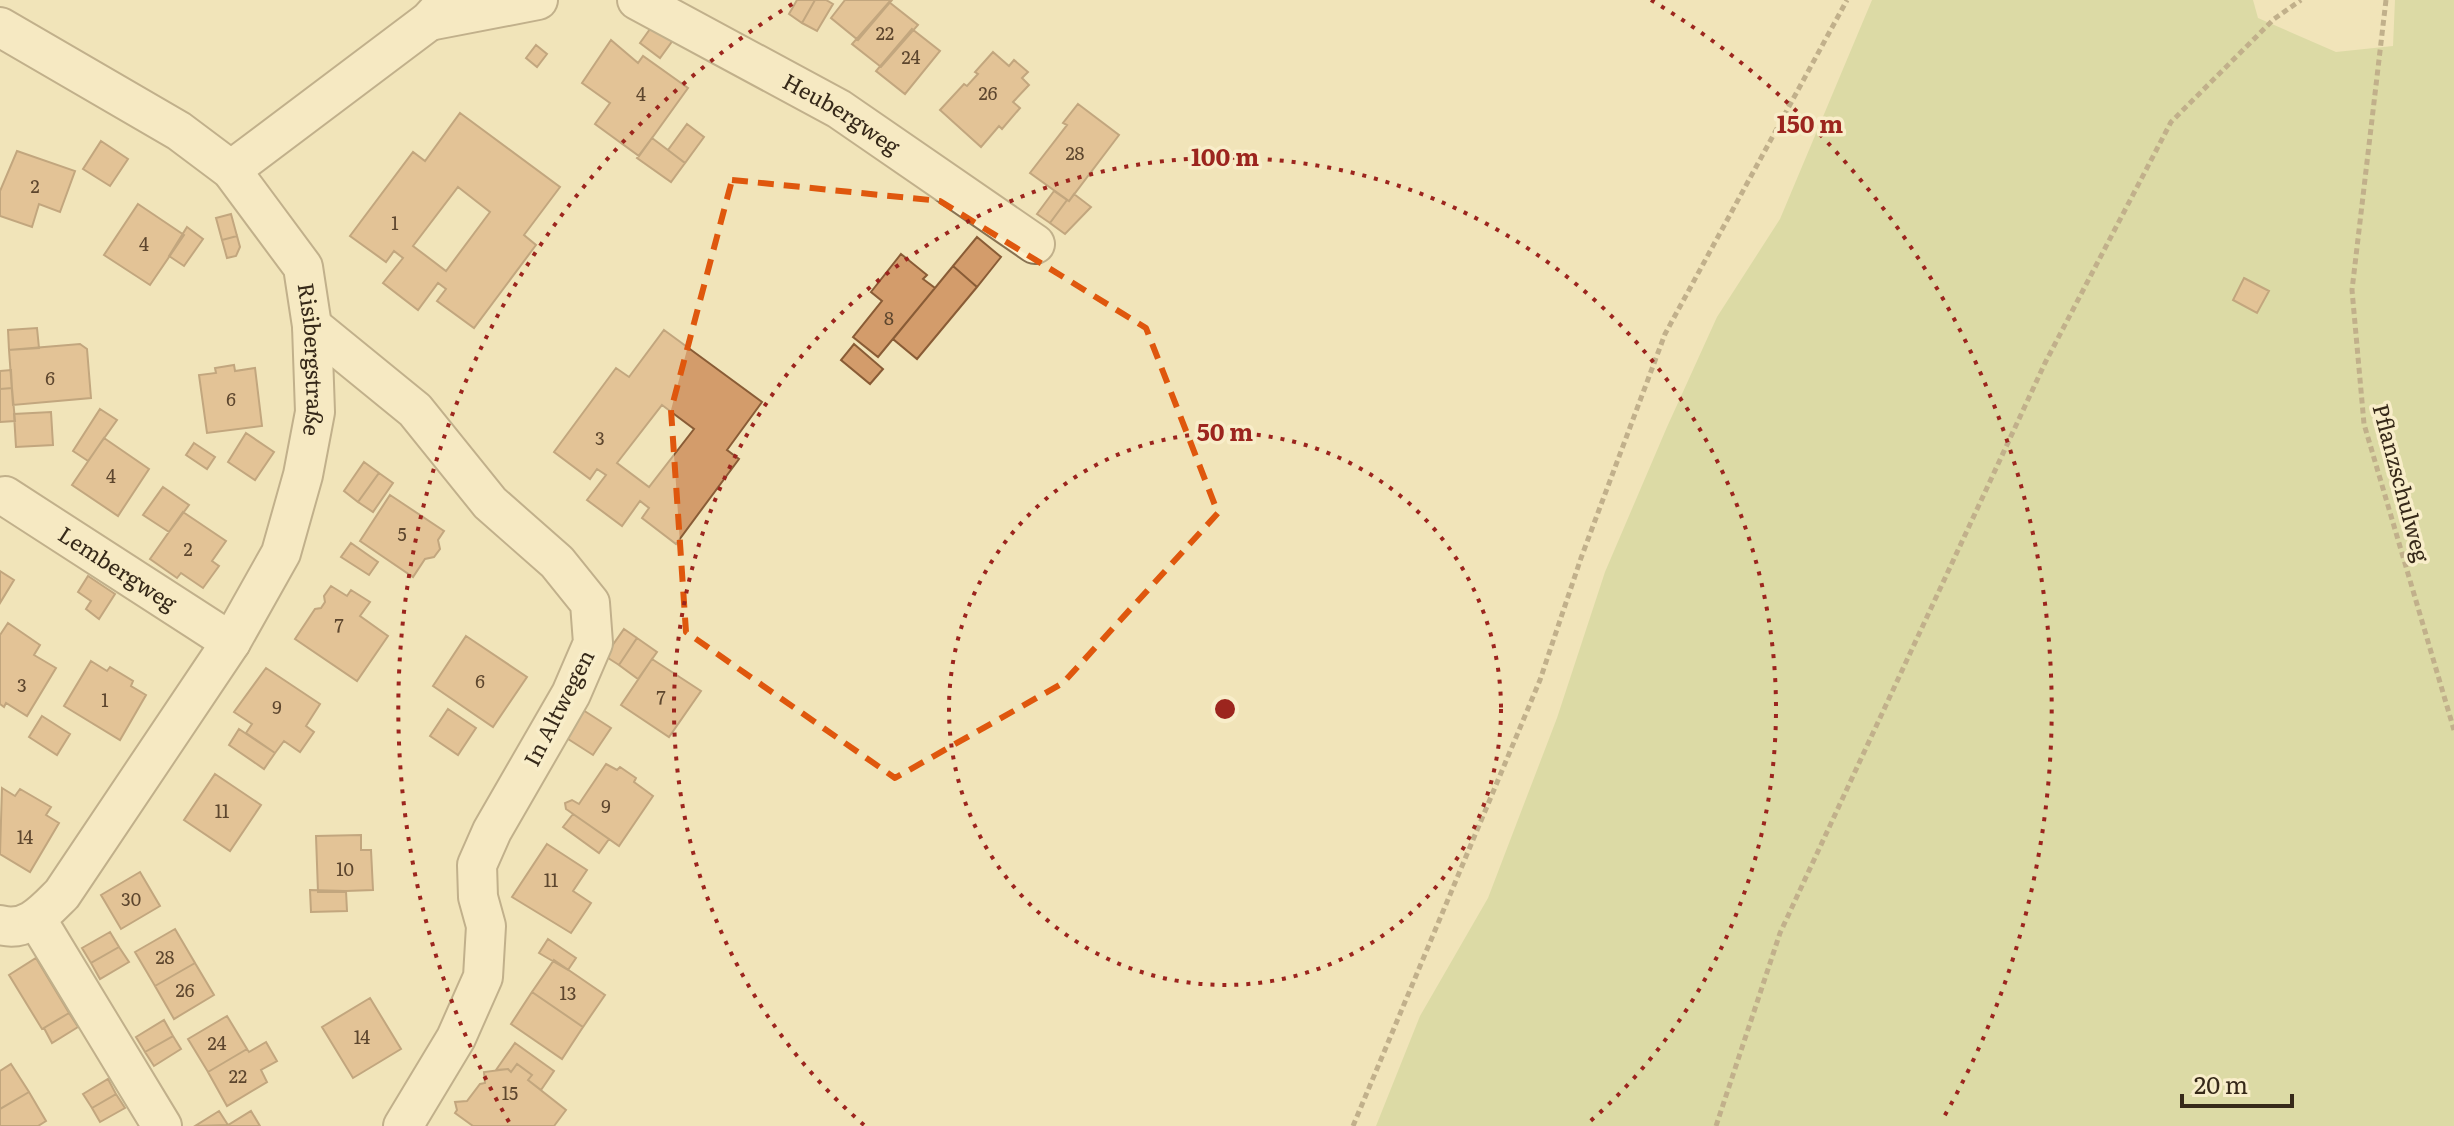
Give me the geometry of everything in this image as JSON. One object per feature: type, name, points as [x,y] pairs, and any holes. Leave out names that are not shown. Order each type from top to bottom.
[{"type":"street","points":[[231,170],[438,10],[538,0]]},
{"type":"street","name":"Heubergweg","points":[[637,0],[839,109],[1035,244]]},
{"type":"street","name":"Risibergstraße","points":[[0,27],[179,131],[231,170],[303,267],[312,326],[315,412],[303,475],[281,553],[231,642],[62,894],[37,920]]},
{"type":"street","name":"In Altwegen","points":[[312,326],[415,410],[490,503],[557,562],[590,603],[593,643],[571,694],[492,831],[477,865],[478,897],[486,926],[483,977],[456,1038],[403,1126]]},
{"type":"street","name":"Lembergweg","points":[[5,496],[231,642]]},
{"type":"street","points":[[0,925],[8,928],[37,920],[162,1126]]},
{"type":"path","points":[[1353,1126],[1540,680],[1581,558],[1665,334],[1847,0]]},
{"type":"path","points":[[1716,1126],[1780,933],[2052,349],[2171,122],[2274,19],[2301,0]]},
{"type":"path","name":"Pflanzschulweg","points":[[2386,0],[2352,290],[2364,424],[2454,730]]},
{"type":"highlighted area","points":[[732,180],[940,201],[1146,328],[1218,513],[1063,683],[895,778],[686,632],[671,410]]},
{"type":"green space","points":[[1872,0],[2253,0],[2258,18],[2336,52],[2393,46],[2395,0],[2454,0],[2454,1126],[1376,1126],[1420,1016],[1488,898],[1557,718],[1605,572],[1667,427],[1717,317],[1780,219]]},
{"type":"building","points":[[797,0],[815,0],[802,23],[789,14]]},
{"type":"building","points":[[815,0],[833,4],[817,31],[802,23]]},
{"type":"building","points":[[845,0],[892,0],[858,40],[831,18]]},
{"type":"building","points":[[889,2],[918,25],[881,67],[852,44]]},
{"type":"building","points":[[655,22],[676,36],[660,58],[640,43]]},
{"type":"building","points":[[912,29],[940,51],[905,94],[876,71]]},
{"type":"building","points":[[611,40],[638,63],[643,56],[688,88],[639,156],[595,124],[610,103],[582,83]]},
{"type":"building","points":[[536,45],[547,54],[537,67],[526,58]]},
{"type":"building","points":[[993,52],[1009,66],[1014,60],[1028,72],[1022,78],[1029,85],[1013,102],[1020,108],[981,147],[940,110],[978,74],[975,72]]},
{"type":"building","points":[[1078,104],[1119,135],[1069,201],[1030,173],[1067,125],[1063,123]]},
{"type":"building","points":[[460,113],[560,187],[524,235],[536,245],[474,328],[437,301],[446,289],[438,283],[418,310],[383,283],[403,258],[394,251],[386,262],[350,236],[413,152],[425,161]],"holes":[[[458,187],[490,212],[446,271],[413,246]]]},
{"type":"building","points":[[687,124],[704,137],[685,163],[668,150]]},
{"type":"building","points":[[652,138],[685,163],[671,182],[637,158]]},
{"type":"building","points":[[101,141],[128,159],[110,186],[83,169]]},
{"type":"building","points":[[17,151],[75,171],[60,212],[39,204],[32,227],[0,216],[0,191]]},
{"type":"building","points":[[1054,191],[1067,200],[1050,223],[1037,214]]},
{"type":"building","points":[[1074,194],[1091,207],[1065,234],[1050,223]]},
{"type":"building","points":[[138,204],[184,235],[150,285],[104,255]]},
{"type":"building","points":[[231,214],[237,236],[222,240],[216,218]]},
{"type":"building","points":[[187,227],[203,239],[184,266],[169,256]]},
{"type":"building","points":[[237,236],[240,247],[236,256],[227,258],[222,240]]},
{"type":"building","points":[[977,237],[1001,257],[977,287],[953,266]]},
{"type":"building","points":[[901,254],[927,275],[923,279],[935,288],[878,357],[853,337],[882,301],[871,292]]},
{"type":"building","points":[[953,266],[977,287],[917,359],[893,339]]},
{"type":"building","points":[[2244,278],[2269,291],[2257,313],[2233,300]]},
{"type":"building","points":[[37,328],[39,348],[9,350],[8,330]]},
{"type":"building","points":[[664,330],[762,402],[727,450],[739,459],[676,544],[642,518],[649,508],[640,501],[622,526],[587,500],[606,475],[597,469],[590,479],[554,452],[616,368],[629,377]],"holes":[[[662,405],[694,429],[649,487],[617,463]]]},
{"type":"building","points":[[80,344],[87,349],[91,398],[13,405],[9,350]]},
{"type":"building","points":[[854,344],[883,369],[870,384],[841,360]]},
{"type":"building","points":[[234,365],[235,371],[255,368],[262,426],[207,433],[199,375],[216,373],[215,368]]},
{"type":"building","points":[[11,370],[12,388],[0,389],[0,371]]},
{"type":"building","points":[[12,388],[15,421],[0,422],[0,389]]},
{"type":"building","points":[[100,409],[117,420],[88,461],[73,451]]},
{"type":"building","points":[[51,412],[53,445],[16,447],[14,414]]},
{"type":"building","points":[[246,433],[274,452],[255,480],[228,462]]},
{"type":"building","points":[[104,438],[149,469],[118,516],[72,485]]},
{"type":"building","points":[[194,443],[215,457],[207,469],[186,455]]},
{"type":"building","points":[[364,462],[379,473],[358,502],[344,491]]},
{"type":"building","points":[[379,473],[393,483],[373,512],[358,502]]},
{"type":"building","points":[[163,487],[189,505],[169,532],[143,515]]},
{"type":"building","points":[[390,495],[444,531],[438,540],[440,549],[434,557],[425,559],[413,577],[360,541]]},
{"type":"building","points":[[183,512],[226,541],[212,561],[219,566],[203,588],[181,573],[177,578],[150,559]]},
{"type":"building","points":[[351,543],[378,562],[369,575],[341,557]]},
{"type":"building","points":[[0,571],[14,580],[0,603]]},
{"type":"building","points":[[88,576],[115,594],[99,619],[86,609],[91,601],[78,592]]},
{"type":"building","points":[[331,586],[347,596],[351,590],[370,602],[360,616],[388,636],[357,681],[295,639],[315,609],[321,608]]},
{"type":"building","points":[[8,623],[40,645],[34,655],[56,668],[27,716],[6,703],[4,707],[0,704],[0,635]]},
{"type":"building","points":[[624,629],[637,638],[619,665],[605,656]]},
{"type":"building","points":[[466,636],[527,677],[493,727],[433,686]]},
{"type":"building","points":[[637,638],[657,652],[638,679],[619,665]]},
{"type":"building","points":[[652,659],[701,691],[669,737],[621,705]]},
{"type":"building","points":[[91,661],[107,671],[110,667],[133,681],[131,686],[146,695],[120,740],[64,706]]},
{"type":"building","points":[[266,668],[320,704],[306,726],[314,732],[300,752],[284,741],[275,753],[246,733],[252,724],[234,712]]},
{"type":"building","points":[[448,709],[476,728],[458,755],[430,736]]},
{"type":"building","points":[[583,710],[611,728],[593,755],[565,737]]},
{"type":"building","points":[[42,716],[70,734],[57,755],[29,737]]},
{"type":"building","points":[[239,729],[275,753],[264,769],[229,745]]},
{"type":"building","points":[[606,764],[617,770],[620,767],[653,796],[619,846],[566,809],[565,803],[572,800],[579,804]]},
{"type":"building","points":[[215,774],[261,805],[230,851],[184,820]]},
{"type":"building","points":[[2,788],[15,796],[20,789],[51,807],[46,815],[59,823],[30,872],[0,854]]},
{"type":"building","points":[[573,814],[609,839],[599,853],[563,827]]},
{"type":"building","points":[[361,835],[361,850],[371,850],[373,890],[318,892],[316,836]]},
{"type":"building","points":[[547,844],[587,870],[573,891],[591,903],[571,933],[512,897]]},
{"type":"building","points":[[140,872],[160,906],[121,929],[101,895]]},
{"type":"building","points":[[310,890],[346,891],[347,911],[311,912]]},
{"type":"building","points":[[175,929],[195,963],[155,986],[135,952]]},
{"type":"building","points":[[110,932],[119,947],[91,963],[82,948]]},
{"type":"building","points":[[548,939],[576,958],[568,970],[539,953]]},
{"type":"building","points":[[119,947],[129,962],[100,979],[91,963]]},
{"type":"building","points":[[36,958],[69,1013],[42,1029],[9,975]]},
{"type":"building","points":[[554,960],[605,995],[583,1027],[532,992]]},
{"type":"building","points":[[195,963],[214,995],[174,1019],[155,986]]},
{"type":"building","points":[[532,992],[583,1027],[562,1059],[511,1024]]},
{"type":"building","points":[[370,998],[401,1049],[353,1078],[322,1027]]},
{"type":"building","points":[[69,1013],[78,1027],[52,1043],[44,1028]]},
{"type":"building","points":[[227,1016],[247,1049],[208,1072],[188,1039]]},
{"type":"building","points":[[164,1020],[173,1036],[145,1052],[136,1037]]},
{"type":"building","points":[[173,1036],[181,1049],[154,1066],[145,1052]]},
{"type":"building","points":[[266,1042],[277,1061],[261,1070],[267,1082],[227,1106],[208,1072],[247,1049],[249,1052]]},
{"type":"building","points":[[515,1043],[554,1071],[541,1090],[528,1080],[532,1075],[517,1064],[511,1072],[508,1069],[496,1070]]},
{"type":"building","points":[[11,1064],[29,1092],[0,1109],[0,1071]]},
{"type":"building","points":[[517,1064],[532,1075],[528,1080],[566,1110],[554,1126],[473,1126],[455,1113],[455,1102],[467,1101],[480,1084],[485,1083],[484,1072],[508,1069],[511,1072]]},
{"type":"building","points":[[108,1079],[116,1094],[92,1108],[83,1094]]},
{"type":"building","points":[[29,1092],[46,1121],[38,1126],[0,1126],[0,1109]]},
{"type":"building","points":[[116,1094],[125,1108],[100,1122],[92,1108]]},
{"type":"building","points":[[219,1111],[228,1125],[195,1126]]},
{"type":"building","points":[[251,1111],[260,1126],[226,1126],[228,1125]]}]
